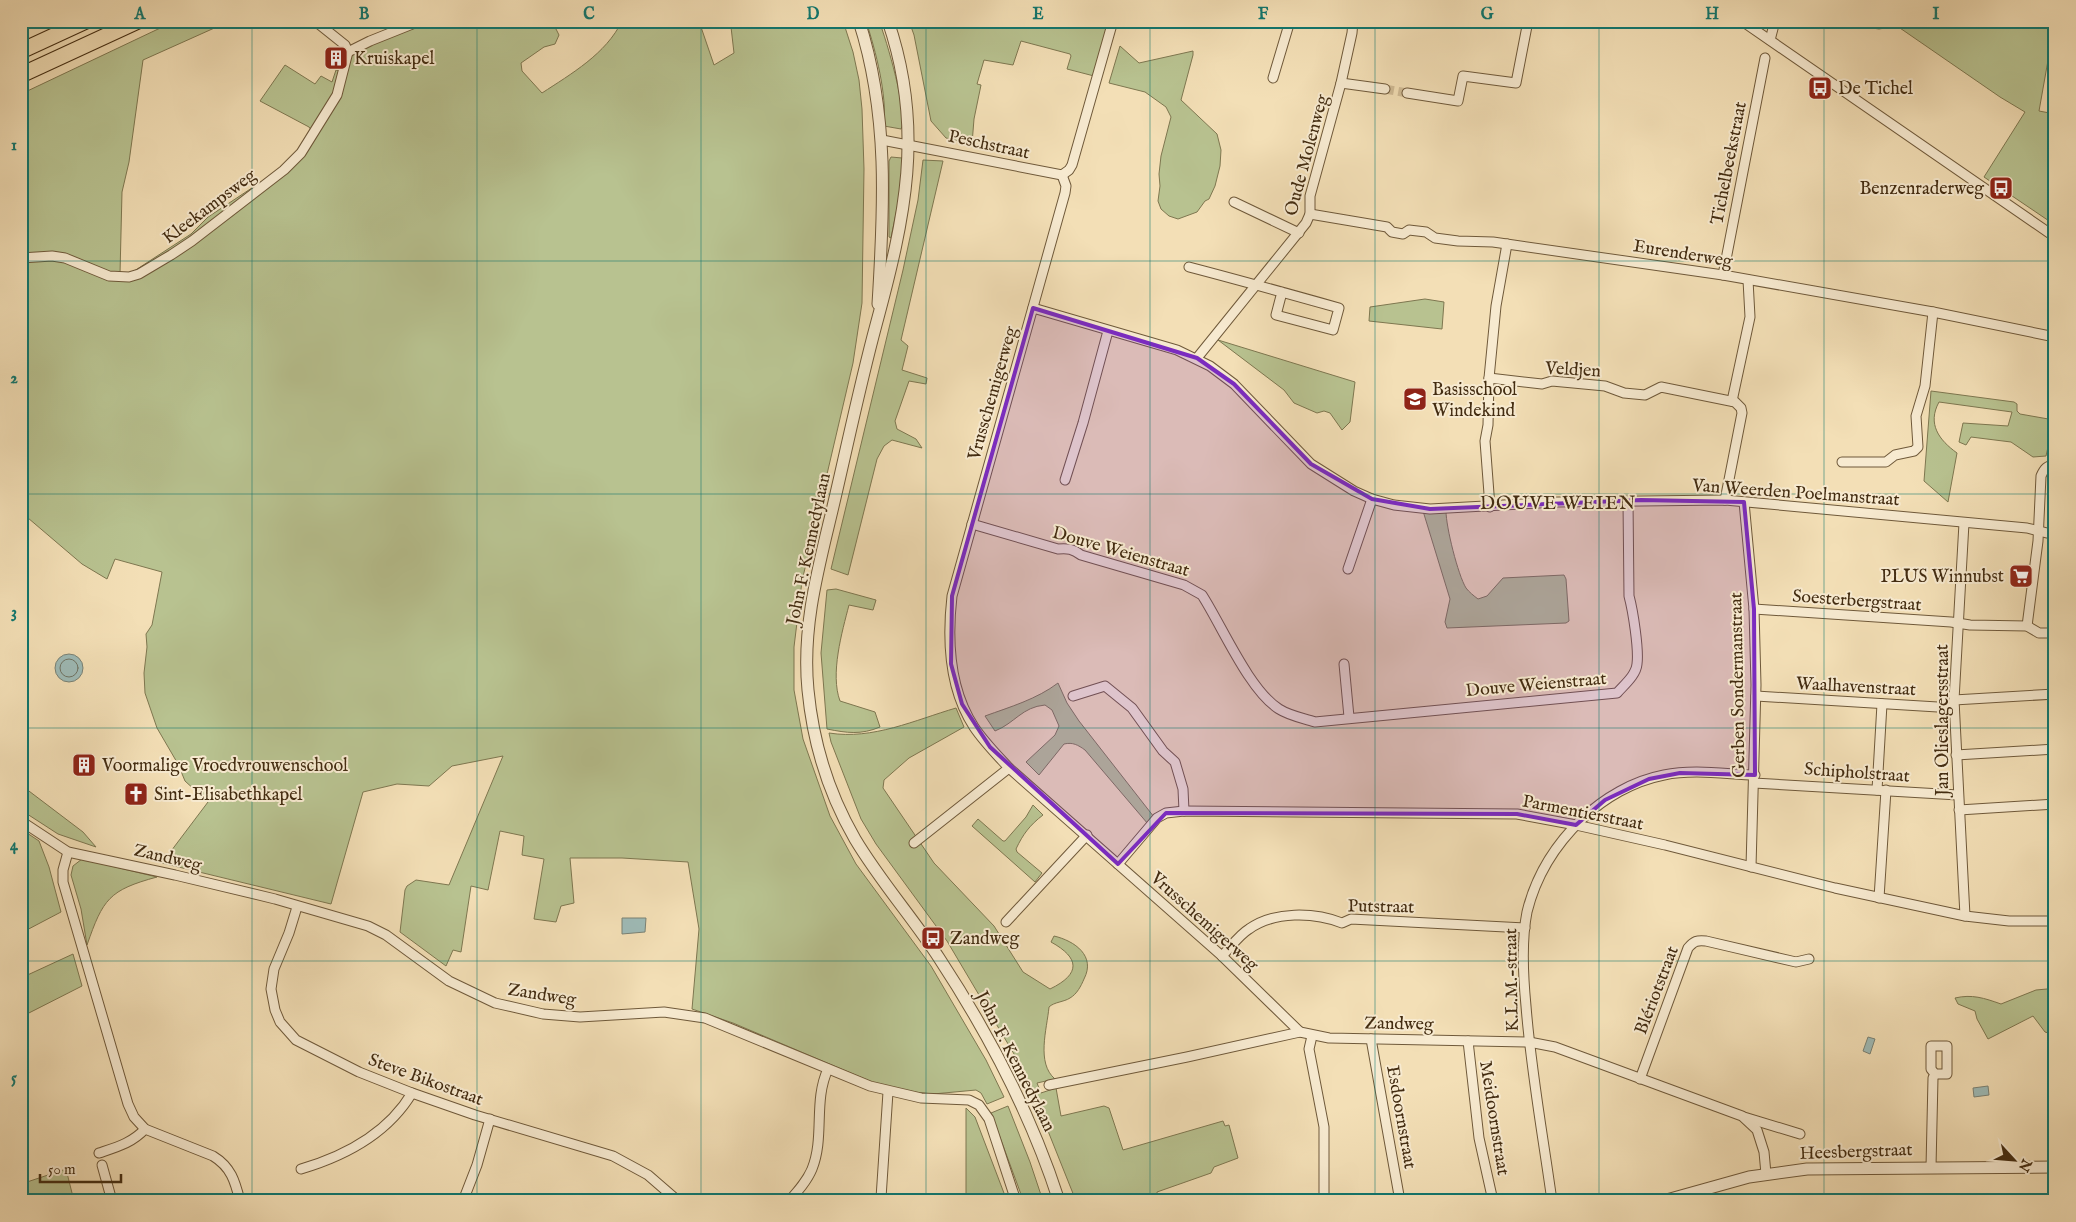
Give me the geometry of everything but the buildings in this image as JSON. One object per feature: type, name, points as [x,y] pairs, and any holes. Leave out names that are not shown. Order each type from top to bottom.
[{"type":"highway","points":[[21,51],[86,21]]},
{"type":"highway","points":[[21,75],[138,21]]},
{"type":"street","points":[[315,21],[345,45],[348,52],[420,21]]},
{"type":"street","points":[[702,21],[763,21]]},
{"type":"street","name":"John F. Kennedylaan","points":[[859,21],[874,76],[882,140],[884,222],[876,323]]},
{"type":"street","name":"John F. Kennedylaan","points":[[888,21],[906,94],[909,145],[903,216],[815,583],[809,615],[807,647],[808,688],[817,743],[837,803],[856,842],[939,957],[990,1040],[1040,1145],[1059,1201]]},
{"type":"street","points":[[1062,175],[1072,165],[1112,21]]},
{"type":"street","points":[[1273,78],[1290,21]]},
{"type":"street","name":"Oude Molenweg","points":[[1197,358],[1299,233],[1310,214],[1310,196],[1341,83],[1353,21]]},
{"type":"street","points":[[1407,93],[1458,101],[1463,76],[1516,83],[1528,21]]},
{"type":"street","points":[[1742,21],[2055,237]]},
{"type":"street","points":[[1770,40],[1775,21]]},
{"type":"street","name":"Kleekampsweg","points":[[21,258],[52,256],[65,258],[110,276],[124,277],[139,274],[171,255],[284,170],[301,153],[336,95],[348,52]]},
{"type":"street","name":"Tichelbeekstraat","points":[[1723,275],[1765,58]]},
{"type":"street","name":"Oude Molenweg","points":[[1341,83],[1385,90]]},
{"type":"street","name":"Peschstraat","points":[[882,140],[1062,175]]},
{"type":"street","name":"Vrusschemigerweg","points":[[1062,175],[1066,186],[1065,193],[952,596],[949,623],[951,664],[962,704],[974,726],[990,748],[1009,768],[1222,956],[1300,1032]]},
{"type":"street","name":"Oude Molenweg","points":[[1234,202],[1299,233]]},
{"type":"street","name":"Eurenderweg","points":[[1310,214],[1387,227],[1392,232],[1403,234],[1409,230],[1426,232],[1435,238],[1507,244],[1723,275],[1933,312],[2055,337]]},
{"type":"street","points":[[1490,507],[1485,441],[1488,425],[1489,378],[1496,306],[1507,244]]},
{"type":"street","points":[[1189,267],[1258,285],[1339,308],[1333,330],[1276,315],[1282,292]]},
{"type":"street","points":[[1725,500],[1742,413],[1739,405],[1732,401],[1750,317],[1748,280]]},
{"type":"street","name":"Van Weerden Poelmanstraat","points":[[1033,308],[1177,350],[1197,358],[1234,384],[1311,464],[1354,491],[1372,499],[1408,508],[1490,507],[1558,502],[1628,500],[1725,500],[2027,528],[2055,535]]},
{"type":"street","points":[[1842,462],[1886,462],[1895,455],[1914,451],[1918,447],[1916,416],[1925,386],[1933,312]]},
{"type":"street","points":[[1065,480],[1083,423],[1108,330]]},
{"type":"street","name":"Veldjen","points":[[1489,378],[1542,384],[1552,381],[1604,386],[1624,393],[1645,395],[1661,387],[1732,401]]},
{"type":"street","points":[[2027,626],[2039,532],[2041,476],[2044,469],[2050,465],[2055,465]]},
{"type":"street","points":[[1348,569],[1372,499]]},
{"type":"street","name":"Douve Weienstraat","points":[[972,524],[1058,549],[1067,548],[1081,555],[1184,585],[1194,590],[1202,595],[1243,666],[1265,696],[1277,708],[1286,713],[1315,722],[1349,717],[1617,693],[1632,676],[1637,664],[1633,611],[1629,596],[1628,500]]},
{"type":"street","name":"Gerben Sondermanstraat","points":[[1744,502],[1754,609],[1756,696],[1751,868]]},
{"type":"street","name":"Jan Olieslagersstraat","points":[[1964,523],[1954,704],[1965,916]]},
{"type":"street","name":"Soesterbergstraat","points":[[1754,609],[1958,623],[1970,626],[2027,626],[2039,633],[2055,633]]},
{"type":"street","points":[[1344,664],[1349,717]]},
{"type":"street","points":[[1073,696],[1105,686],[1132,708],[1163,751],[1175,762],[1183,789],[1184,811]]},
{"type":"street","name":"Waalhavenstraat","points":[[1756,696],[1882,704],[1954,704],[2055,694]]},
{"type":"street","points":[[1879,898],[1882,704]]},
{"type":"street","points":[[1956,755],[2055,750]]},
{"type":"street","points":[[914,843],[1009,768]]},
{"type":"street","name":"K.L.M.-straat","points":[[1552,1201],[1529,1042],[1524,977],[1525,928],[1531,898],[1544,867],[1553,852],[1591,810],[1620,791],[1656,777],[1680,773],[1754,779]]},
{"type":"street","name":"Schipholstraat","points":[[1754,779],[1958,795]]},
{"type":"street","points":[[1959,810],[2055,804]]},
{"type":"street","name":"Parmentierstraat","points":[[1118,864],[1157,818],[1166,813],[1184,811],[1517,814],[1665,845],[1751,868],[1965,916],[2009,921],[2055,921]]},
{"type":"street","name":"Zandweg","points":[[21,821],[68,852],[275,899],[297,907],[356,922],[377,930],[448,981],[495,1003],[528,1012],[580,1017],[664,1012],[705,1018],[888,1092],[922,1098],[969,1100],[979,1105],[989,1119],[1016,1201]]},
{"type":"street","points":[[1006,922],[1087,835]]},
{"type":"street","points":[[68,852],[63,870],[63,882],[128,1104],[134,1117],[146,1129],[213,1156],[223,1162],[236,1182],[240,1201]]},
{"type":"street","name":"Steve Bikostraat","points":[[297,907],[272,979],[272,997],[280,1022],[287,1031],[306,1046],[358,1072],[412,1093],[612,1156],[648,1176],[678,1201]]},
{"type":"street","name":"Putstraat","points":[[1222,956],[1248,929],[1272,918],[1295,916],[1330,918],[1342,923],[1351,919],[1525,928]]},
{"type":"street","name":"Blériotstraat","points":[[1640,1079],[1688,948],[1693,942],[1706,940],[1796,962],[1810,959]]},
{"type":"street","points":[[1049,1085],[1300,1032]]},
{"type":"street","name":"Zandweg","points":[[1300,1032],[1312,1036],[1371,1039],[1529,1042],[1555,1047],[1742,1116],[1800,1134]]},
{"type":"street","points":[[1312,1036],[1309,1049],[1324,1127],[1324,1201]]},
{"type":"street","name":"Esdoornstraat","points":[[1371,1039],[1400,1201]]},
{"type":"street","name":"Meidoornstraat","points":[[1468,1041],[1479,1138],[1492,1201]]},
{"type":"street","points":[[789,1201],[805,1182],[815,1161],[820,1091],[828,1069]]},
{"type":"street","points":[[1931,1167],[1932,1078],[1935,1074]]},
{"type":"street","points":[[879,1201],[881,1198],[888,1092]]},
{"type":"street","points":[[301,1169],[333,1158],[375,1134],[403,1108],[412,1093]]},
{"type":"street","name":"Zandweg","points":[[1742,1116],[1757,1130],[1764,1152],[1766,1174]]},
{"type":"street","points":[[464,1201],[477,1165],[490,1119]]},
{"type":"street","points":[[99,1153],[125,1145],[146,1129]]},
{"type":"street","points":[[102,1166],[112,1201]]},
{"type":"street","name":"Heesbergstraat","points":[[1663,1201],[1713,1186],[1766,1174],[1840,1168],[2055,1167]]},
{"type":"highlighted area","points":[[1033,308],[1197,358],[1234,384],[1311,464],[1372,499],[1430,509],[1641,500],[1744,502],[1754,609],[1755,775],[1680,773],[1649,779],[1605,800],[1576,825],[1517,814],[1166,813],[1118,864],[990,747],[962,704],[951,664],[952,596]]},
{"type":"green space","points":[[175,21],[230,21],[143,60],[129,162],[122,192],[120,274],[128,275],[191,234],[208,217],[276,172],[295,154],[312,131],[309,127],[260,101],[285,65],[315,84],[321,76],[332,82],[336,70],[346,72],[351,56],[358,50],[428,21],[545,21],[556,29],[559,35],[555,44],[544,47],[521,63],[522,71],[542,93],[576,71],[607,44],[622,21],[692,21],[702,23],[701,27],[714,65],[734,53],[731,27],[756,27],[795,21],[843,21],[853,52],[859,80],[862,109],[864,169],[862,303],[853,363],[802,581],[794,647],[794,690],[803,739],[830,816],[856,864],[931,966],[986,1060],[1004,1097],[987,1104],[981,1093],[976,1090],[933,1094],[903,1091],[879,1085],[733,1023],[692,1009],[699,929],[688,862],[622,858],[570,858],[574,903],[561,906],[556,922],[534,919],[544,859],[522,855],[524,836],[500,831],[488,890],[471,886],[461,952],[453,950],[446,966],[400,932],[405,890],[407,886],[416,880],[449,885],[503,756],[452,766],[429,786],[397,784],[363,792],[331,904],[162,863],[208,802],[185,781],[178,764],[157,728],[145,693],[146,634],[152,625],[162,572],[115,559],[107,579],[82,564],[21,512],[21,94]]},
{"type":"green space","points":[[866,21],[879,21],[882,30],[891,59],[902,109],[903,121],[901,129],[884,126],[882,87],[877,59]]},
{"type":"green space","points":[[909,21],[1104,21],[1108,23],[1094,76],[1067,69],[1070,54],[1021,41],[1013,65],[984,60],[977,84],[981,85],[974,119],[972,144],[946,138],[931,121],[914,35]]},
{"type":"green space","points":[[1866,21],[2055,21],[2039,111],[2055,114],[2055,225],[1984,177],[2025,112],[1897,26],[1879,29],[1865,27]]},
{"type":"green space","points":[[1120,46],[1139,63],[1193,51],[1181,100],[1217,134],[1221,150],[1220,166],[1215,186],[1209,199],[1205,201],[1197,212],[1178,219],[1169,216],[1161,209],[1158,201],[1159,174],[1161,156],[1171,117],[1166,107],[1145,92],[1109,83]]},
{"type":"green space","points":[[891,157],[902,158],[902,184],[891,238],[889,237],[889,161]]},
{"type":"green space","points":[[923,160],[943,161],[901,340],[908,346],[902,370],[927,378],[926,384],[909,381],[895,421],[897,429],[916,439],[922,448],[892,440],[884,446],[877,459],[848,575],[831,569],[903,270],[918,200]]},
{"type":"green space","points":[[1425,299],[1444,302],[1442,329],[1369,321],[1370,307]]},
{"type":"green space","points":[[1218,340],[1355,382],[1350,422],[1342,430],[1330,413],[1324,411],[1317,413],[1294,403],[1284,390]]},
{"type":"green space","points":[[1931,391],[2014,402],[2017,404],[2017,411],[2020,414],[2054,420],[2046,456],[2033,457],[2011,442],[1971,437],[1966,445],[1959,442],[1963,423],[2008,426],[2012,412],[1939,402],[1934,417],[1937,431],[1945,443],[1957,453],[1948,502],[1924,481]]},
{"type":"green space","points":[[1423,511],[1446,511],[1450,539],[1463,582],[1466,588],[1478,599],[1487,596],[1503,578],[1564,575],[1566,579],[1569,621],[1566,623],[1447,628],[1445,622],[1450,599]]},
{"type":"green space","points":[[836,589],[876,600],[873,610],[849,605],[840,640],[836,678],[840,701],[875,712],[880,727],[867,731],[848,732],[827,729],[821,653],[827,590]]},
{"type":"green space","points":[[1058,683],[1067,703],[1079,721],[1154,817],[1148,824],[1085,750],[1078,745],[1064,744],[1039,775],[1026,762],[1055,735],[1059,726],[1052,710],[1045,705],[1037,706],[1024,712],[995,731],[985,716],[1032,698]]},
{"type":"green space","points":[[956,708],[964,727],[909,758],[884,780],[883,788],[934,863],[994,926],[1023,972],[1050,989],[1067,978],[1072,972],[1072,960],[1061,948],[1051,942],[1054,936],[1076,946],[1085,957],[1087,971],[1078,990],[1070,998],[1049,1007],[1044,1055],[1049,1072],[1055,1079],[1037,1083],[1041,1093],[1056,1088],[1061,1116],[1104,1106],[1109,1108],[1123,1150],[1223,1121],[1225,1126],[1229,1125],[1238,1158],[1214,1167],[1211,1173],[1157,1192],[1157,1201],[1076,1201],[1017,1059],[947,941],[876,844],[861,819],[829,733],[862,734],[894,728]]},
{"type":"green space","points":[[21,785],[83,832],[96,847],[58,834],[21,810]]},
{"type":"green space","points":[[1033,805],[1043,815],[1027,830],[1016,849],[1017,852],[1042,873],[1035,882],[972,826],[978,819],[1005,841],[1026,817]]},
{"type":"green space","points":[[21,829],[39,841],[49,867],[61,912],[21,933]]},
{"type":"green space","points":[[82,859],[157,877],[128,887],[110,899],[98,917],[87,945],[81,909],[71,875],[73,866]]},
{"type":"green space","points":[[73,954],[82,986],[21,1017],[21,978]]},
{"type":"green space","points":[[2047,989],[2055,992],[2055,1035],[2045,1032],[2033,1016],[1988,1039],[1977,1019],[1975,1011],[1958,1004],[1955,998],[1978,997],[2001,1004],[2036,990]]},
{"type":"green space","points":[[1008,1106],[1043,1201],[1025,1201],[1022,1197],[991,1113]]},
{"type":"green space","points":[[966,1108],[975,1117],[1007,1201],[966,1201]]},
{"type":"green space","points":[[66,1169],[74,1201],[21,1201],[21,1184]]},
{"type":"water","points":[[69,654],[79,658],[83,668],[79,678],[69,682],[59,678],[55,668],[59,658]]},
{"type":"water","points":[[622,918],[646,918],[645,932],[622,934]]},
{"type":"water","points":[[1868,1037],[1875,1039],[1870,1054],[1863,1051]]},
{"type":"water","points":[[1988,1086],[1989,1095],[1974,1097],[1973,1088]]},
{"type":"tunnel","points":[[1385,89],[1407,93]]},
{"type":"place","name":"Kruiskapel","points":[[336,58]]},
{"type":"place","name":"De Tichel","points":[[1820,88]]},
{"type":"place","name":"Benzenraderweg","points":[[2001,188]]},
{"type":"place","name":"Basisschool Windekind","points":[[1415,399]]},
{"type":"place","name":"PLUS Winnubst","points":[[2021,576]]},
{"type":"place","name":"Voormalige Vroedvrouwenschool","points":[[84,765]]},
{"type":"place","name":"Sint-Elisabethkapel","points":[[136,794]]},
{"type":"place","name":"Zandweg","points":[[933,938]]},
{"type":"district","name":"DOUVE WEIEN","points":[[1558,502]]}]
